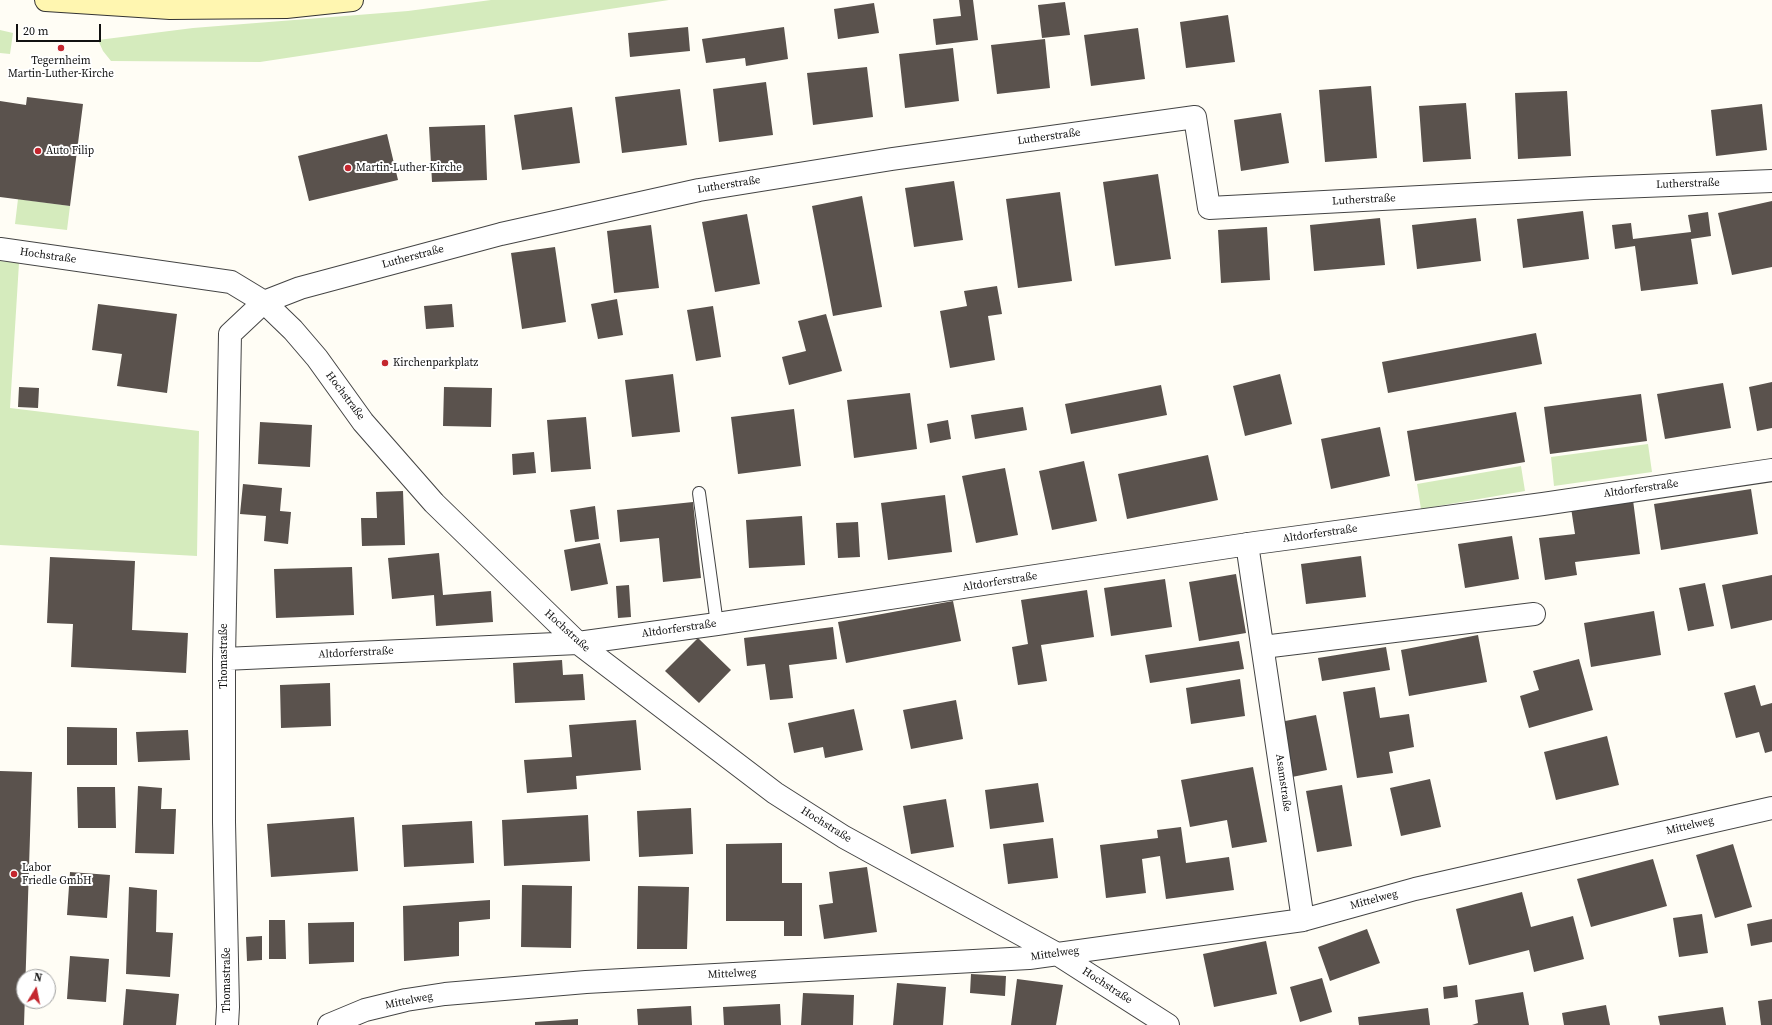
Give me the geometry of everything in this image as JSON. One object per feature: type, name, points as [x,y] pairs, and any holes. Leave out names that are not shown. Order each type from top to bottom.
[{"type":"main road","points":[[46,0],[170,8],[286,6],[352,0]]},
{"type":"street","name":"Lutherstraße","points":[[264,302],[300,288],[501,234],[698,190],[892,159],[1195,117],[1209,208],[1593,188],[1772,181]]},
{"type":"street","name":"Hochstraße","points":[[0,249],[231,282],[264,302],[293,330],[317,358],[364,422],[434,503],[578,643],[775,793],[844,838],[1057,954],[1168,1025]]},
{"type":"street","name":"Thomastraße","points":[[227,1025],[228,1007],[224,830],[224,659],[230,334],[264,302]]},
{"type":"street","name":"Altdorferstraße","points":[[224,659],[578,643],[717,624],[1248,544],[1543,504],[1772,470]]},
{"type":"street","name":"Asamstraße","points":[[1248,544],[1303,920]]},
{"type":"street","points":[[1263,647],[1534,614]]},
{"type":"street","name":"Mittelweg","points":[[329,1025],[365,1010],[406,1000],[445,994],[586,982],[1021,959],[1303,920],[1415,889],[1772,808]]},
{"type":"lane","points":[[699,493],[717,624]]},
{"type":"green space","points":[[491,0],[669,0],[260,62],[111,61],[103,51],[98,40],[193,28],[408,11]]},
{"type":"green space","points":[[0,30],[13,33],[10,54],[0,53]]},
{"type":"green space","points":[[18,199],[70,206],[67,230],[15,224]]},
{"type":"green space","points":[[0,261],[19,263],[10,408],[199,431],[197,556],[0,545]]},
{"type":"green space","points":[[1648,444],[1652,472],[1554,486],[1551,457]]},
{"type":"green space","points":[[1521,466],[1525,491],[1421,509],[1417,484]]},
{"type":"building","points":[[959,0],[973,0],[978,40],[936,45],[933,19],[961,16]]},
{"type":"building","points":[[1065,2],[1070,35],[1042,38],[1038,5]]},
{"type":"building","points":[[874,3],[879,33],[838,39],[834,9]]},
{"type":"building","points":[[1228,15],[1235,62],[1186,68],[1180,22]]},
{"type":"building","points":[[688,27],[690,51],[630,57],[628,33]]},
{"type":"building","points":[[784,27],[788,59],[746,66],[745,58],[706,63],[702,39]]},
{"type":"building","points":[[1138,28],[1145,79],[1091,86],[1084,35]]},
{"type":"building","points":[[1045,39],[1050,88],[997,94],[991,45]]},
{"type":"building","points":[[953,48],[959,101],[905,108],[899,54]]},
{"type":"building","points":[[867,67],[873,117],[813,125],[807,73]]},
{"type":"building","points":[[766,82],[773,135],[719,142],[713,89]]},
{"type":"building","points":[[1371,86],[1377,158],[1325,162],[1319,90]]},
{"type":"building","points":[[680,89],[687,145],[622,153],[615,97]]},
{"type":"building","points":[[1567,91],[1571,156],[1518,159],[1515,93]]},
{"type":"building","name":"Auto Filip","points":[[27,97],[83,104],[70,206],[0,197],[0,101],[26,105]]},
{"type":"building","points":[[1466,103],[1471,159],[1423,162],[1419,106]]},
{"type":"building","points":[[1762,104],[1767,150],[1716,156],[1711,110]]},
{"type":"building","points":[[572,107],[580,163],[522,170],[514,115]]},
{"type":"building","points":[[1281,113],[1289,163],[1241,171],[1234,120]]},
{"type":"building","points":[[485,125],[487,180],[432,182],[429,127]]},
{"type":"building","name":"Martin-Luther-Kirche","points":[[387,134],[398,180],[309,201],[298,156]]},
{"type":"building","points":[[1158,174],[1171,259],[1115,266],[1103,182]]},
{"type":"building","points":[[954,181],[963,240],[914,247],[905,188]]},
{"type":"building","points":[[1060,192],[1072,281],[1018,288],[1006,199]]},
{"type":"building","points":[[862,196],[882,307],[833,316],[812,206]]},
{"type":"building","points":[[1772,201],[1772,267],[1732,275],[1718,213]]},
{"type":"building","points":[[1583,211],[1589,259],[1523,268],[1517,219]]},
{"type":"building","points":[[1708,212],[1711,236],[1691,239],[1698,284],[1641,291],[1635,246],[1615,249],[1612,225],[1631,223],[1633,239],[1691,232],[1688,215]]},
{"type":"building","points":[[747,214],[760,284],[715,292],[702,222]]},
{"type":"building","points":[[1380,218],[1385,265],[1314,271],[1310,225]]},
{"type":"building","points":[[1476,218],[1481,261],[1417,269],[1412,225]]},
{"type":"building","points":[[651,225],[659,288],[614,293],[607,231]]},
{"type":"building","points":[[1267,227],[1270,280],[1221,283],[1218,230]]},
{"type":"building","points":[[555,247],[566,322],[522,329],[511,253]]},
{"type":"building","points":[[997,286],[1002,314],[988,316],[995,360],[950,368],[940,311],[967,306],[964,291]]},
{"type":"building","points":[[617,299],[623,335],[598,339],[591,304]]},
{"type":"building","points":[[98,304],[177,314],[167,393],[117,386],[122,354],[92,350]]},
{"type":"building","points":[[452,304],[454,327],[426,329],[424,306]]},
{"type":"building","points":[[713,306],[721,357],[696,361],[687,310]]},
{"type":"building","points":[[826,314],[842,371],[789,385],[782,357],[806,351],[798,321]]},
{"type":"building","points":[[1536,333],[1542,364],[1388,393],[1382,362]]},
{"type":"building","points":[[673,374],[680,432],[632,437],[625,380]]},
{"type":"building","points":[[1280,374],[1292,424],[1245,436],[1233,386]]},
{"type":"building","points":[[1772,382],[1772,428],[1757,431],[1749,387]]},
{"type":"building","points":[[1723,383],[1731,428],[1665,439],[1657,394]]},
{"type":"building","points":[[1161,385],[1167,415],[1071,434],[1065,404]]},
{"type":"building","points":[[19,387],[39,388],[38,408],[18,407]]},
{"type":"building","points":[[444,387],[492,388],[491,427],[443,426]]},
{"type":"building","points":[[910,393],[917,449],[854,458],[847,400]]},
{"type":"building","points":[[1641,394],[1647,441],[1550,454],[1544,407]]},
{"type":"building","points":[[1023,407],[1027,430],[975,439],[971,415]]},
{"type":"building","points":[[794,409],[801,466],[738,474],[731,417]]},
{"type":"building","points":[[1516,412],[1525,462],[1415,481],[1407,431]]},
{"type":"building","points":[[586,417],[591,469],[551,472],[547,420]]},
{"type":"building","points":[[948,420],[951,439],[930,443],[927,424]]},
{"type":"building","points":[[260,422],[312,425],[310,467],[258,464]]},
{"type":"building","points":[[1380,427],[1390,476],[1331,489],[1321,439]]},
{"type":"building","points":[[534,452],[536,473],[513,475],[512,454]]},
{"type":"building","points":[[1208,455],[1218,500],[1127,519],[1118,474]]},
{"type":"building","points":[[1084,461],[1097,521],[1052,530],[1039,471]]},
{"type":"building","points":[[1005,468],[1018,535],[976,543],[962,476]]},
{"type":"building","points":[[243,484],[282,488],[280,511],[291,512],[288,544],[264,541],[266,516],[240,514]]},
{"type":"building","points":[[1751,489],[1758,534],[1661,550],[1654,504]]},
{"type":"building","points":[[403,491],[405,545],[362,546],[361,518],[377,518],[376,492]]},
{"type":"building","points":[[945,495],[952,552],[888,560],[881,503]]},
{"type":"building","points":[[1633,500],[1640,554],[1575,562],[1577,575],[1545,580],[1539,538],[1575,534],[1571,508]]},
{"type":"building","points":[[693,502],[701,578],[663,582],[659,538],[620,542],[617,510]]},
{"type":"building","points":[[595,506],[599,539],[575,542],[570,510]]},
{"type":"building","points":[[802,516],[805,565],[749,568],[746,520]]},
{"type":"building","points":[[858,522],[860,557],[838,558],[836,523]]},
{"type":"building","points":[[1512,536],[1519,579],[1465,588],[1458,544]]},
{"type":"building","points":[[600,543],[608,584],[571,591],[564,550]]},
{"type":"building","points":[[439,553],[443,595],[491,591],[493,622],[436,626],[434,595],[392,599],[388,558]]},
{"type":"building","points":[[1361,556],[1366,597],[1306,604],[1301,564]]},
{"type":"building","points":[[50,557],[135,561],[132,630],[188,633],[186,673],[71,667],[73,624],[47,623]]},
{"type":"building","points":[[352,567],[354,615],[276,618],[274,569]]},
{"type":"building","points":[[1236,574],[1246,633],[1199,641],[1189,582]]},
{"type":"building","points":[[1772,575],[1772,620],[1731,629],[1722,585]]},
{"type":"building","points":[[1165,579],[1172,627],[1111,636],[1104,588]]},
{"type":"building","points":[[1705,583],[1714,626],[1688,631],[1679,588]]},
{"type":"building","points":[[629,585],[631,617],[618,618],[616,586]]},
{"type":"building","points":[[1087,590],[1094,637],[1041,645],[1047,681],[1018,685],[1012,647],[1028,644],[1021,600]]},
{"type":"building","points":[[953,601],[961,641],[846,663],[838,622]]},
{"type":"building","points":[[1654,611],[1661,655],[1591,667],[1584,623]]},
{"type":"building","points":[[833,627],[837,659],[789,665],[793,698],[770,700],[765,664],[747,666],[744,638]]},
{"type":"building","points":[[1478,635],[1487,682],[1409,696],[1401,650]]},
{"type":"building","points":[[698,638],[731,670],[699,703],[665,671]]},
{"type":"building","points":[[1239,641],[1244,669],[1150,683],[1145,655]]},
{"type":"building","points":[[1386,647],[1390,670],[1322,681],[1318,658]]},
{"type":"building","points":[[1579,659],[1593,710],[1529,728],[1520,696],[1539,690],[1533,671]]},
{"type":"building","points":[[562,660],[563,675],[583,674],[585,700],[515,703],[513,663]]},
{"type":"building","points":[[1240,679],[1245,716],[1191,724],[1186,688]]},
{"type":"building","points":[[330,683],[331,726],[281,728],[280,685]]},
{"type":"building","points":[[1755,685],[1761,706],[1772,703],[1772,751],[1765,753],[1759,732],[1736,738],[1724,693]]},
{"type":"building","points":[[1375,687],[1380,718],[1409,714],[1414,747],[1389,752],[1393,773],[1357,778],[1343,692]]},
{"type":"building","points":[[956,700],[963,739],[911,749],[903,710]]},
{"type":"building","points":[[854,709],[863,750],[825,758],[823,747],[794,753],[788,723]]},
{"type":"building","points":[[1316,715],[1327,770],[1292,777],[1280,722]]},
{"type":"building","points":[[636,720],[641,770],[576,776],[577,789],[527,793],[524,760],[572,757],[569,725]]},
{"type":"building","points":[[67,727],[117,728],[117,765],[67,765]]},
{"type":"building","points":[[188,730],[190,760],[138,762],[136,732]]},
{"type":"building","points":[[1607,736],[1619,785],[1556,800],[1544,752]]},
{"type":"building","points":[[1253,767],[1267,842],[1232,848],[1227,820],[1190,827],[1181,780]]},
{"type":"building","name":"Labor Friedle GmbH","points":[[0,771],[32,772],[26,969],[16,969],[16,1009],[25,1009],[24,1025],[0,1025]]},
{"type":"building","points":[[1430,779],[1441,827],[1401,836],[1390,788]]},
{"type":"building","points":[[1038,783],[1044,822],[990,829],[985,790]]},
{"type":"building","points":[[1342,785],[1352,846],[1317,852],[1306,791]]},
{"type":"building","points":[[138,786],[162,788],[161,809],[176,809],[174,854],[135,853]]},
{"type":"building","points":[[77,787],[115,787],[116,828],[78,828]]},
{"type":"building","points":[[946,799],[954,847],[911,854],[903,806]]},
{"type":"building","points":[[691,808],[693,854],[639,857],[637,811]]},
{"type":"building","points":[[588,815],[590,861],[504,866],[502,820]]},
{"type":"building","points":[[354,817],[358,871],[271,877],[267,824]]},
{"type":"building","points":[[472,821],[474,863],[404,867],[402,825]]},
{"type":"building","points":[[1181,827],[1186,863],[1229,857],[1234,890],[1166,899],[1160,856],[1142,859],[1146,893],[1106,898],[1100,845],[1158,838],[1157,830]]},
{"type":"building","points":[[1053,838],[1058,878],[1008,884],[1003,844]]},
{"type":"building","points":[[782,843],[782,883],[802,883],[802,936],[784,936],[784,921],[726,921],[726,844]]},
{"type":"building","points":[[1733,844],[1752,907],[1715,918],[1696,855]]},
{"type":"building","points":[[1653,859],[1667,906],[1591,927],[1577,879]]},
{"type":"building","points":[[867,867],[877,932],[824,939],[819,905],[833,903],[829,872]]},
{"type":"building","points":[[70,872],[110,875],[107,918],[67,915]]},
{"type":"building","points":[[522,885],[572,886],[571,948],[521,947]]},
{"type":"building","points":[[638,886],[689,887],[687,949],[637,949]]},
{"type":"building","points":[[129,887],[157,890],[156,932],[173,933],[170,977],[126,974]]},
{"type":"building","points":[[1522,892],[1531,927],[1573,916],[1584,959],[1534,972],[1529,950],[1469,965],[1456,909]]},
{"type":"building","points":[[490,900],[490,919],[459,922],[459,956],[404,961],[403,906]]},
{"type":"building","points":[[1702,914],[1708,953],[1679,957],[1673,918]]},
{"type":"building","points":[[1772,919],[1772,942],[1751,946],[1747,924]]},
{"type":"building","points":[[269,920],[285,920],[286,959],[269,959]]},
{"type":"building","points":[[354,922],[354,962],[309,964],[308,923]]},
{"type":"building","points":[[1367,929],[1380,963],[1330,981],[1318,947]]},
{"type":"building","points":[[262,936],[262,960],[247,961],[246,937]]},
{"type":"building","points":[[1266,941],[1277,994],[1214,1007],[1203,954]]},
{"type":"building","points":[[70,956],[109,959],[106,1002],[67,999]]},
{"type":"building","points":[[971,974],[1006,976],[1005,996],[970,993]]},
{"type":"building","points":[[1322,978],[1332,1012],[1300,1022],[1290,987]]},
{"type":"building","points":[[1017,979],[1063,985],[1056,1025],[1011,1025]]},
{"type":"building","points":[[897,983],[946,987],[943,1025],[893,1025]]},
{"type":"building","points":[[1457,985],[1458,997],[1444,999],[1443,987]]},
{"type":"building","points":[[126,989],[179,994],[176,1025],[123,1025]]},
{"type":"building","points":[[1523,992],[1529,1025],[1472,1025],[1478,1023],[1475,1000]]},
{"type":"building","points":[[803,993],[854,995],[853,1025],[801,1025]]},
{"type":"building","points":[[1772,999],[1772,1025],[1761,1025],[1758,1001]]},
{"type":"building","points":[[780,1004],[781,1025],[724,1025],[723,1007]]},
{"type":"building","points":[[1606,1005],[1610,1025],[1564,1025],[1562,1013]]},
{"type":"building","points":[[691,1006],[692,1025],[638,1025],[637,1009]]},
{"type":"building","points":[[1723,1007],[1726,1025],[1660,1025],[1658,1016]]},
{"type":"building","points":[[1428,1008],[1430,1025],[1359,1025],[1358,1017]]},
{"type":"building","points":[[578,1019],[578,1025],[535,1025],[535,1022]]},
{"type":"place","name":"Tegernheim Martin-Luther-Kirche","points":[[61,48]]},
{"type":"place","name":"Auto Filip","points":[[38,151]]},
{"type":"place","name":"Martin-Luther-Kirche","points":[[348,168]]},
{"type":"place","name":"Kirchenparkplatz","points":[[385,363]]},
{"type":"place","name":"Labor Friedle GmbH","points":[[14,874]]}]
